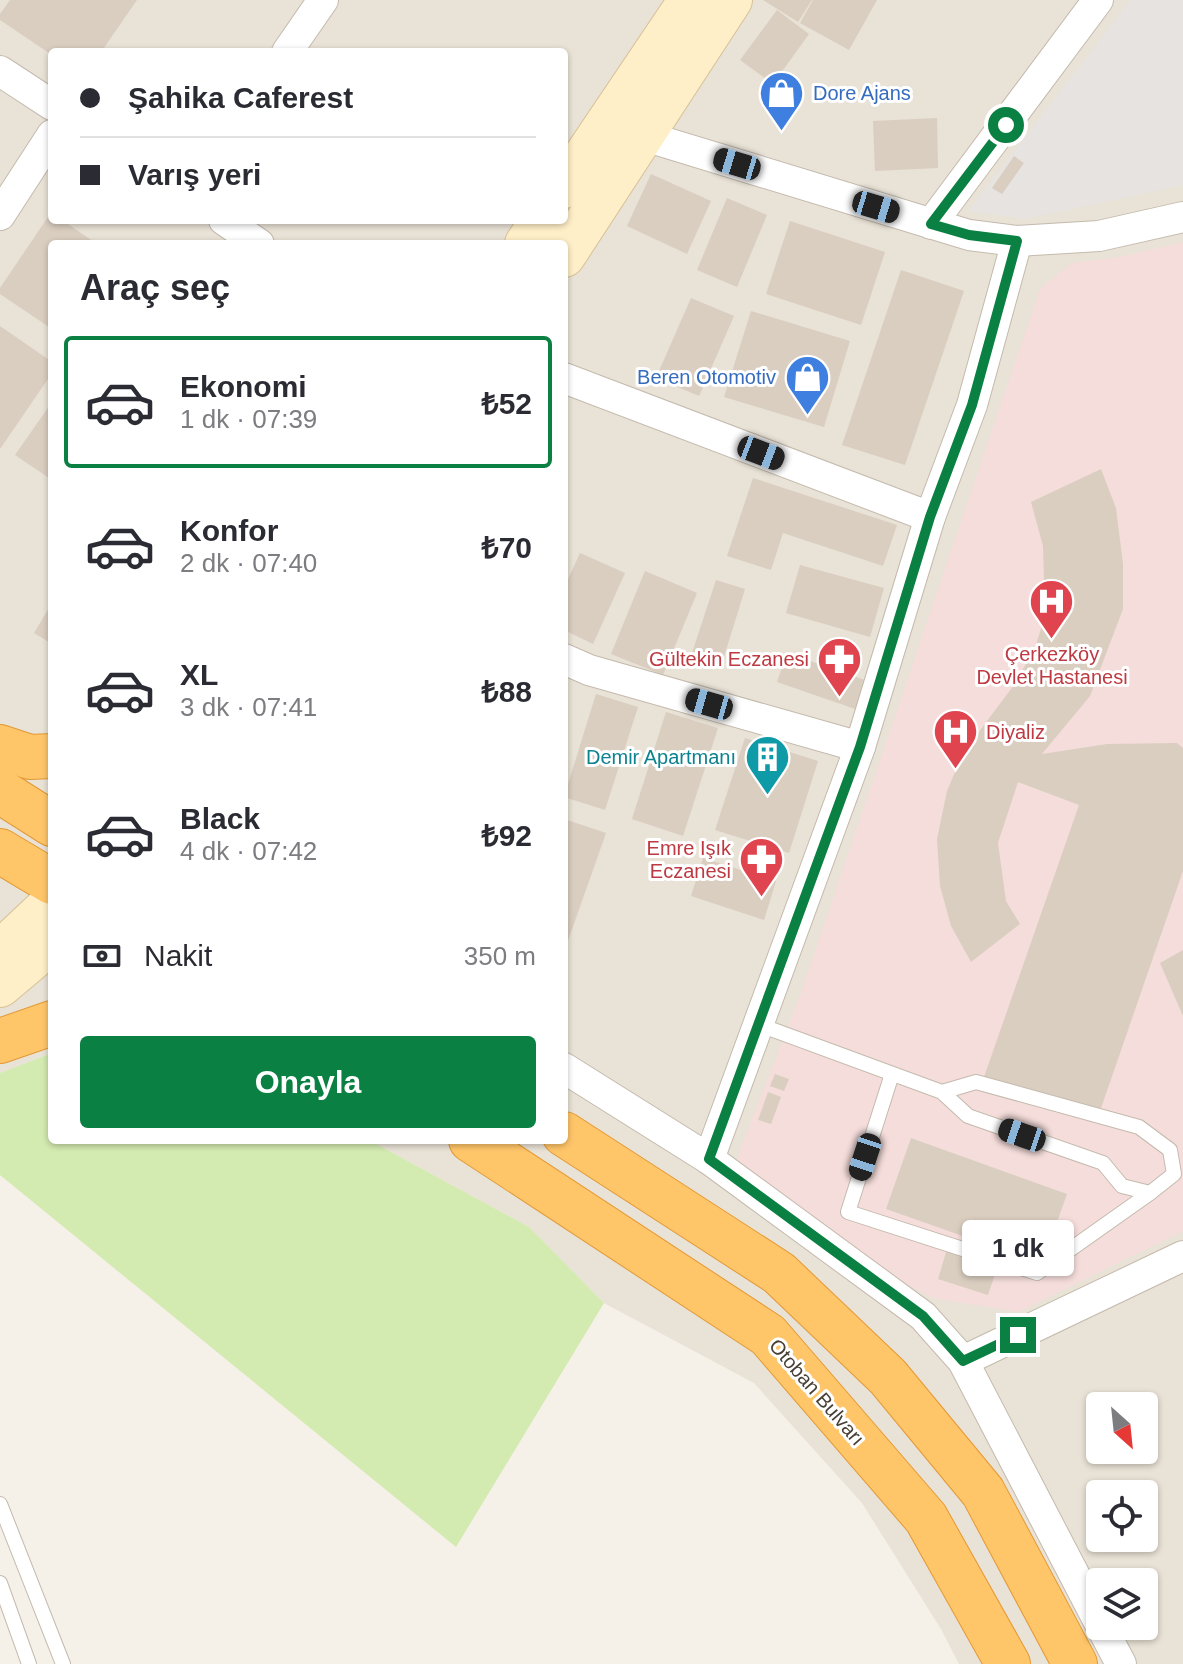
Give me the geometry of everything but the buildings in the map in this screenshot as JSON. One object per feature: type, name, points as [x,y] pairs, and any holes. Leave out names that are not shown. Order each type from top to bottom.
[{"type":"highway","points":[[0,747],[30,757],[48,756]]},
{"type":"highway","points":[[0,791],[48,821]]},
{"type":"highway","points":[[0,851],[48,880]]},
{"type":"highway","points":[[0,1041],[48,1024]]},
{"type":"highway","points":[[568,1137],[779,1273],[888,1377],[983,1492],[1075,1664]]},
{"type":"highway","name":"Otoban Bulvarı","points":[[478,1146],[768,1335],[926,1518],[1008,1664]]},
{"type":"main road","points":[[568,181],[690,0]]},
{"type":"main road","points":[[568,250],[731,0]]},
{"type":"main road","points":[[0,952],[48,907]]},
{"type":"main road","points":[[0,986],[48,945]]},
{"type":"street","points":[[290,48],[323,0]]},
{"type":"street","points":[[931,224],[1098,0]]},
{"type":"street","points":[[0,71],[48,102]]},
{"type":"street","points":[[641,135],[969,235],[1017,241],[1099,236],[1183,217]]},
{"type":"street","points":[[0,215],[48,141]]},
{"type":"street","points":[[230,224],[253,240]]},
{"type":"street","points":[[709,1159],[860,747],[930,517],[972,405],[1017,241]]},
{"type":"street","points":[[568,380],[930,517]]},
{"type":"street","points":[[568,661],[589,670],[860,747]]},
{"type":"street","points":[[568,1071],[709,1159],[923,1316],[963,1361],[1086,1596]]},
{"type":"street","points":[[963,1361],[1183,1256]]},
{"type":"street","points":[[1109,1640],[1121,1664]]},
{"type":"lane","points":[[760,1025],[942,1092],[968,1116],[1103,1163],[1122,1186],[1150,1193]]},
{"type":"lane","points":[[892,1074],[848,1212],[1037,1273],[1174,1174],[1170,1150],[1139,1127],[976,1082],[942,1092]]},
{"type":"lane","points":[[0,1504],[63,1664]]},
{"type":"lane","points":[[0,1583],[29,1664]]},
{"type":"shaded area","points":[[0,0],[1183,0],[1183,1664],[959,1664],[941,1629],[862,1503],[754,1383],[604,1303],[529,1227],[376,1144],[568,1144],[568,240],[48,240],[48,1055],[0,1073]]},
{"type":"shaded area","points":[[1131,0],[1183,0],[1183,185],[1026,219],[968,211]]},
{"type":"shaded area","name":"Çerkezköy Devlet Hastanesi","points":[[1183,242],[1183,1231],[1018,1312],[932,1298],[727,1184],[801,993],[1040,289],[1072,263],[1120,257]]},
{"type":"green space","points":[[48,1055],[48,1144],[376,1144],[529,1227],[604,1303],[456,1547],[0,1175],[0,1073]]},
{"type":"place","name":"Dore Ajans","points":[[782,132]]},
{"type":"place","name":"Beren Otomotiv","points":[[807,416]]},
{"type":"place","name":"Çerkezköy Devlet Hastanesi","points":[[1052,641]]},
{"type":"place","name":"Gültekin Eczanesi","points":[[840,698]]},
{"type":"place","name":"Diyaliz","points":[[955,771]]},
{"type":"place","name":"Demir Apartmanı","points":[[767,796]]},
{"type":"place","name":"Emre Işık Eczanesi","points":[[762,899]]},
{"type":"route","points":[[1006,125],[931,224],[969,235],[1017,241],[999,297],[972,405],[930,517],[860,747],[709,1159],[923,1316],[963,1361],[1018,1335]]}]
